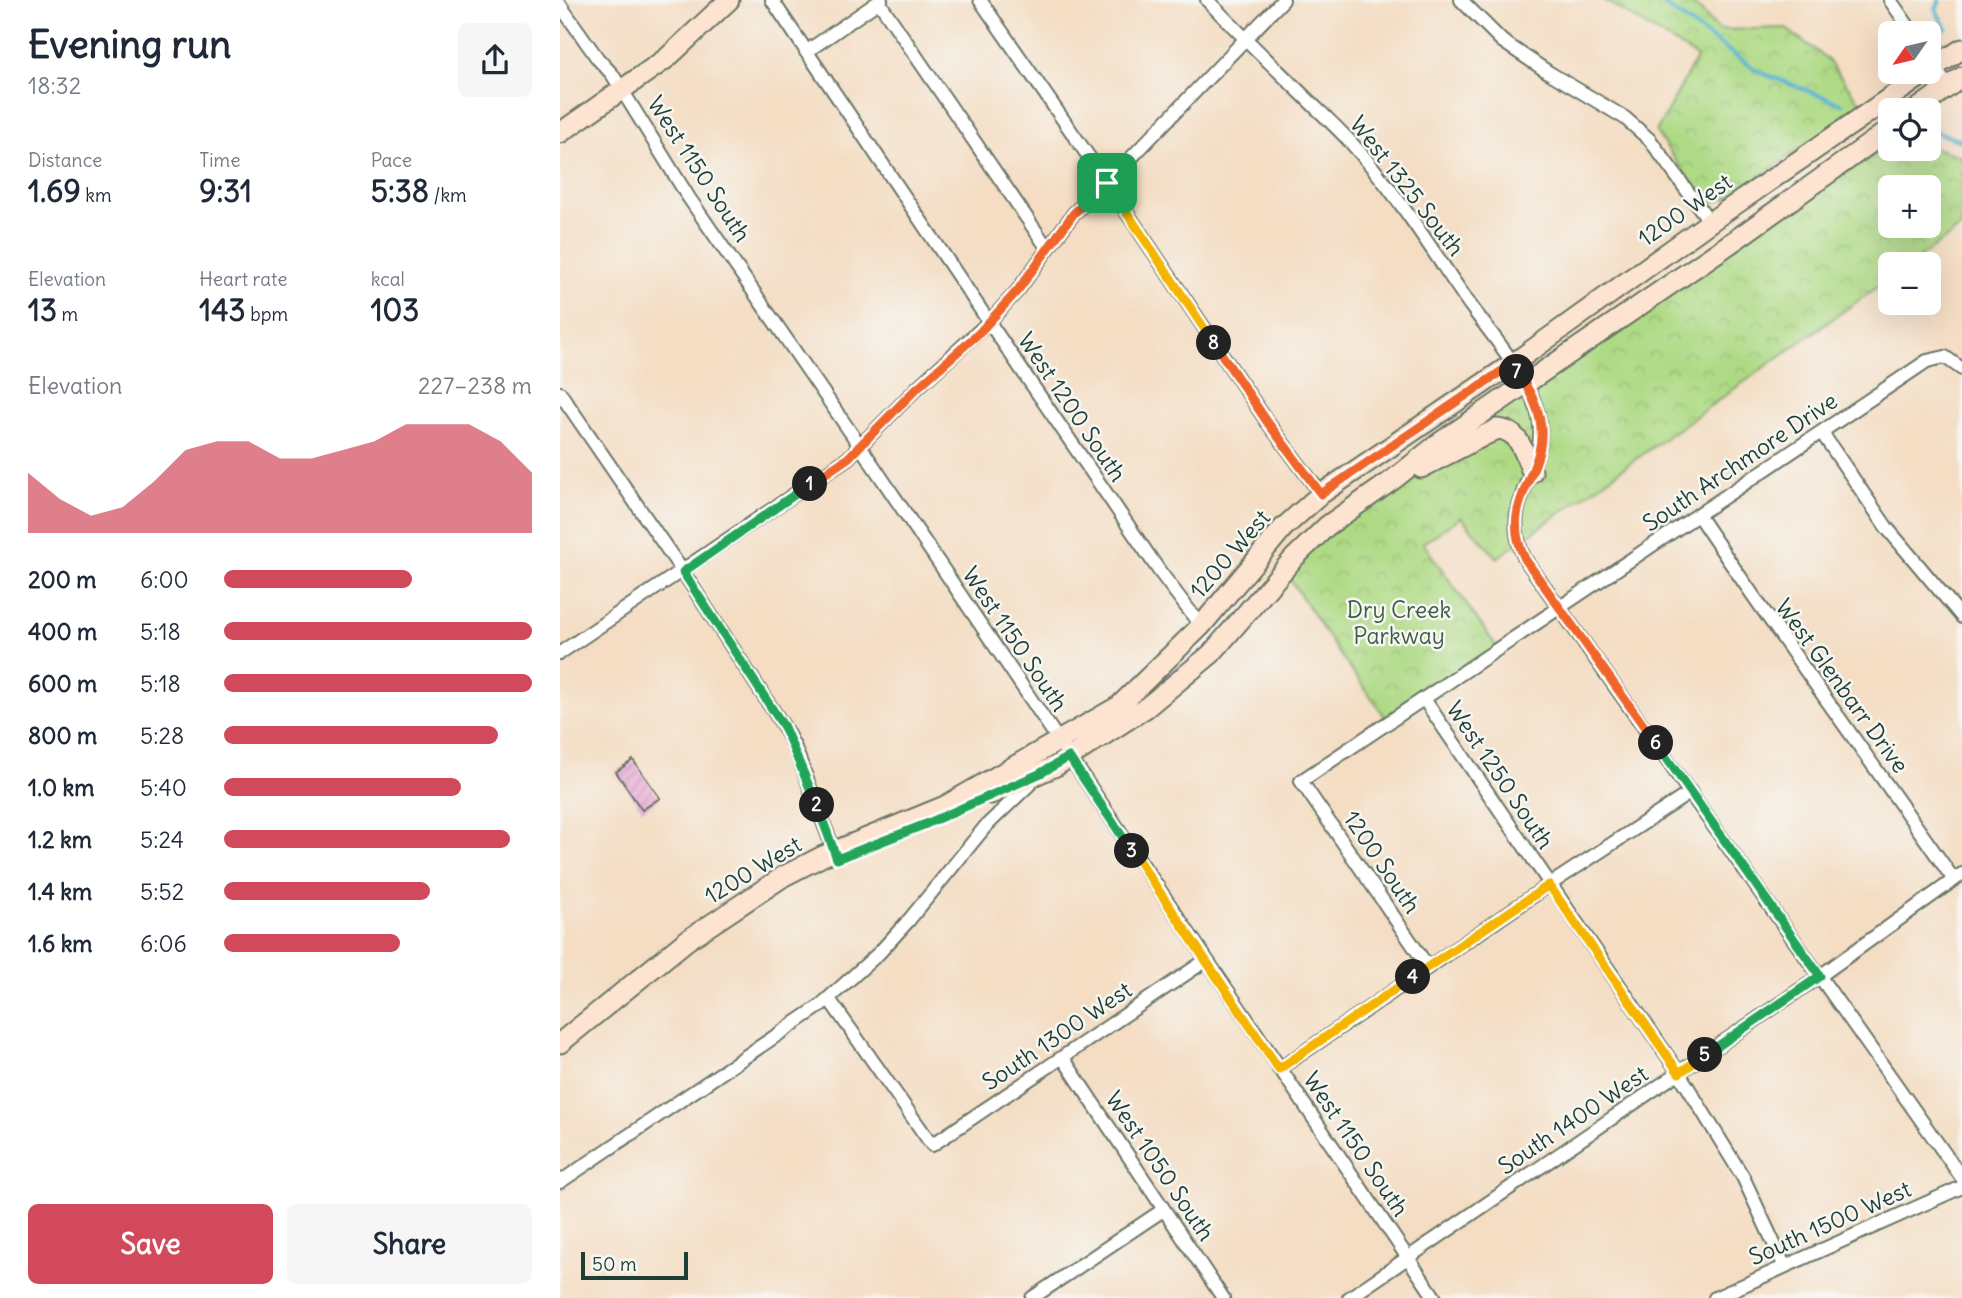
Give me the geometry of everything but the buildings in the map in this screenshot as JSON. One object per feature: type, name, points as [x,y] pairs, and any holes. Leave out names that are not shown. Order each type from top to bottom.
[{"type":"street","points":[[560,133],[667,58],[729,0]]},
{"type":"street","name":"West 1200 South","points":[[772,0],[989,323],[1160,572],[1201,626]]},
{"type":"street","points":[[980,0],[1268,423],[1321,494]]},
{"type":"street","name":"West 1325 South","points":[[1207,0],[1355,146],[1404,210],[1525,384],[1540,419],[1541,438],[1538,457],[1518,504],[1515,520],[1516,536],[1525,559],[1962,1178]]},
{"type":"street","points":[[560,653],[683,572],[840,463],[860,446],[917,388],[989,323],[1018,290],[1074,213],[1107,183],[1283,0]]},
{"type":"street","points":[[1461,0],[1502,41],[1625,118],[1650,140],[1710,222]]},
{"type":"street","points":[[1890,0],[1905,21]]},
{"type":"street","points":[[806,52],[880,1],[1048,249]]},
{"type":"street","name":"West 1150 South","points":[[560,5],[623,90],[689,198],[860,446],[1205,961],[1435,1298]]},
{"type":"street","name":"1200 West","points":[[1941,61],[1962,49]]},
{"type":"street","points":[[1933,98],[1955,82]]},
{"type":"street","name":"1200 West","points":[[560,1057],[710,934],[836,855],[926,824],[1039,774],[1119,706],[1201,626],[1283,528],[1321,494],[1512,364],[1906,84]]},
{"type":"street","name":"1200 West","points":[[560,1043],[686,941],[784,876],[945,806],[1147,707],[1211,654],[1294,558],[1354,506],[1394,479],[1439,443],[1738,238],[1878,138]]},
{"type":"street","name":"South Archmore Drive","points":[[1301,781],[1927,361],[1945,357],[1962,369]]},
{"type":"street","points":[[560,393],[683,572],[784,727],[836,855]]},
{"type":"street","points":[[1394,479],[1497,429],[1504,429],[1518,438],[1532,472]]},
{"type":"street","points":[[1822,433],[1887,528],[1962,617]]},
{"type":"street","name":"West Glenbarr Drive","points":[[1698,515],[1770,624],[1958,877]]},
{"type":"street","name":"West 1250 South","points":[[1423,699],[1679,1073],[1743,1177],[1784,1265]]},
{"type":"street","points":[[560,1182],[829,999],[880,953],[985,827],[1039,774]]},
{"type":"street","name":"1200 South","points":[[1301,781],[1428,967]]},
{"type":"street","points":[[1279,1069],[1691,792]]},
{"type":"street","name":"South 1400 West","points":[[1349,1298],[1820,976],[1958,877]]},
{"type":"street","name":"South 1300 West","points":[[829,999],[932,1145],[1205,961]]},
{"type":"street","name":"West 1050 South","points":[[1063,1058],[1223,1298]]},
{"type":"street","name":"South 1500 West","points":[[1715,1298],[1962,1187]]},
{"type":"street","points":[[1032,1298],[1163,1210]]},
{"type":"green space","points":[[1604,0],[1690,0],[1719,30],[1785,28],[1826,58],[1863,106],[1728,198],[1713,202],[1698,192],[1656,132],[1697,57]]},
{"type":"green space","name":"Dry Creek Parkway","points":[[1941,150],[1962,157],[1962,227],[1927,252],[1878,252],[1878,287],[1497,558],[1461,517],[1423,543],[1499,650],[1389,722],[1336,649],[1284,570],[1464,426],[1738,238],[1878,153],[1878,161],[1941,161]]},
{"type":"waterway","points":[[1657,0],[1759,72],[1842,104]]},
{"type":"waterway","points":[[1940,0],[1936,10],[1946,29]]},
{"type":"waterway","points":[[1941,134],[1962,141]]},
{"type":"route","points":[[1107,183],[1268,423],[1321,494],[1512,364],[1535,403],[1540,419],[1538,457],[1518,504],[1515,520],[1516,536],[1525,559],[1820,976],[1679,1073],[1549,885],[1279,1069],[1069,757],[1039,774],[926,824],[837,859],[784,727],[683,572],[848,458],[917,388],[989,323],[1018,290],[1074,213],[1107,183]]}]
